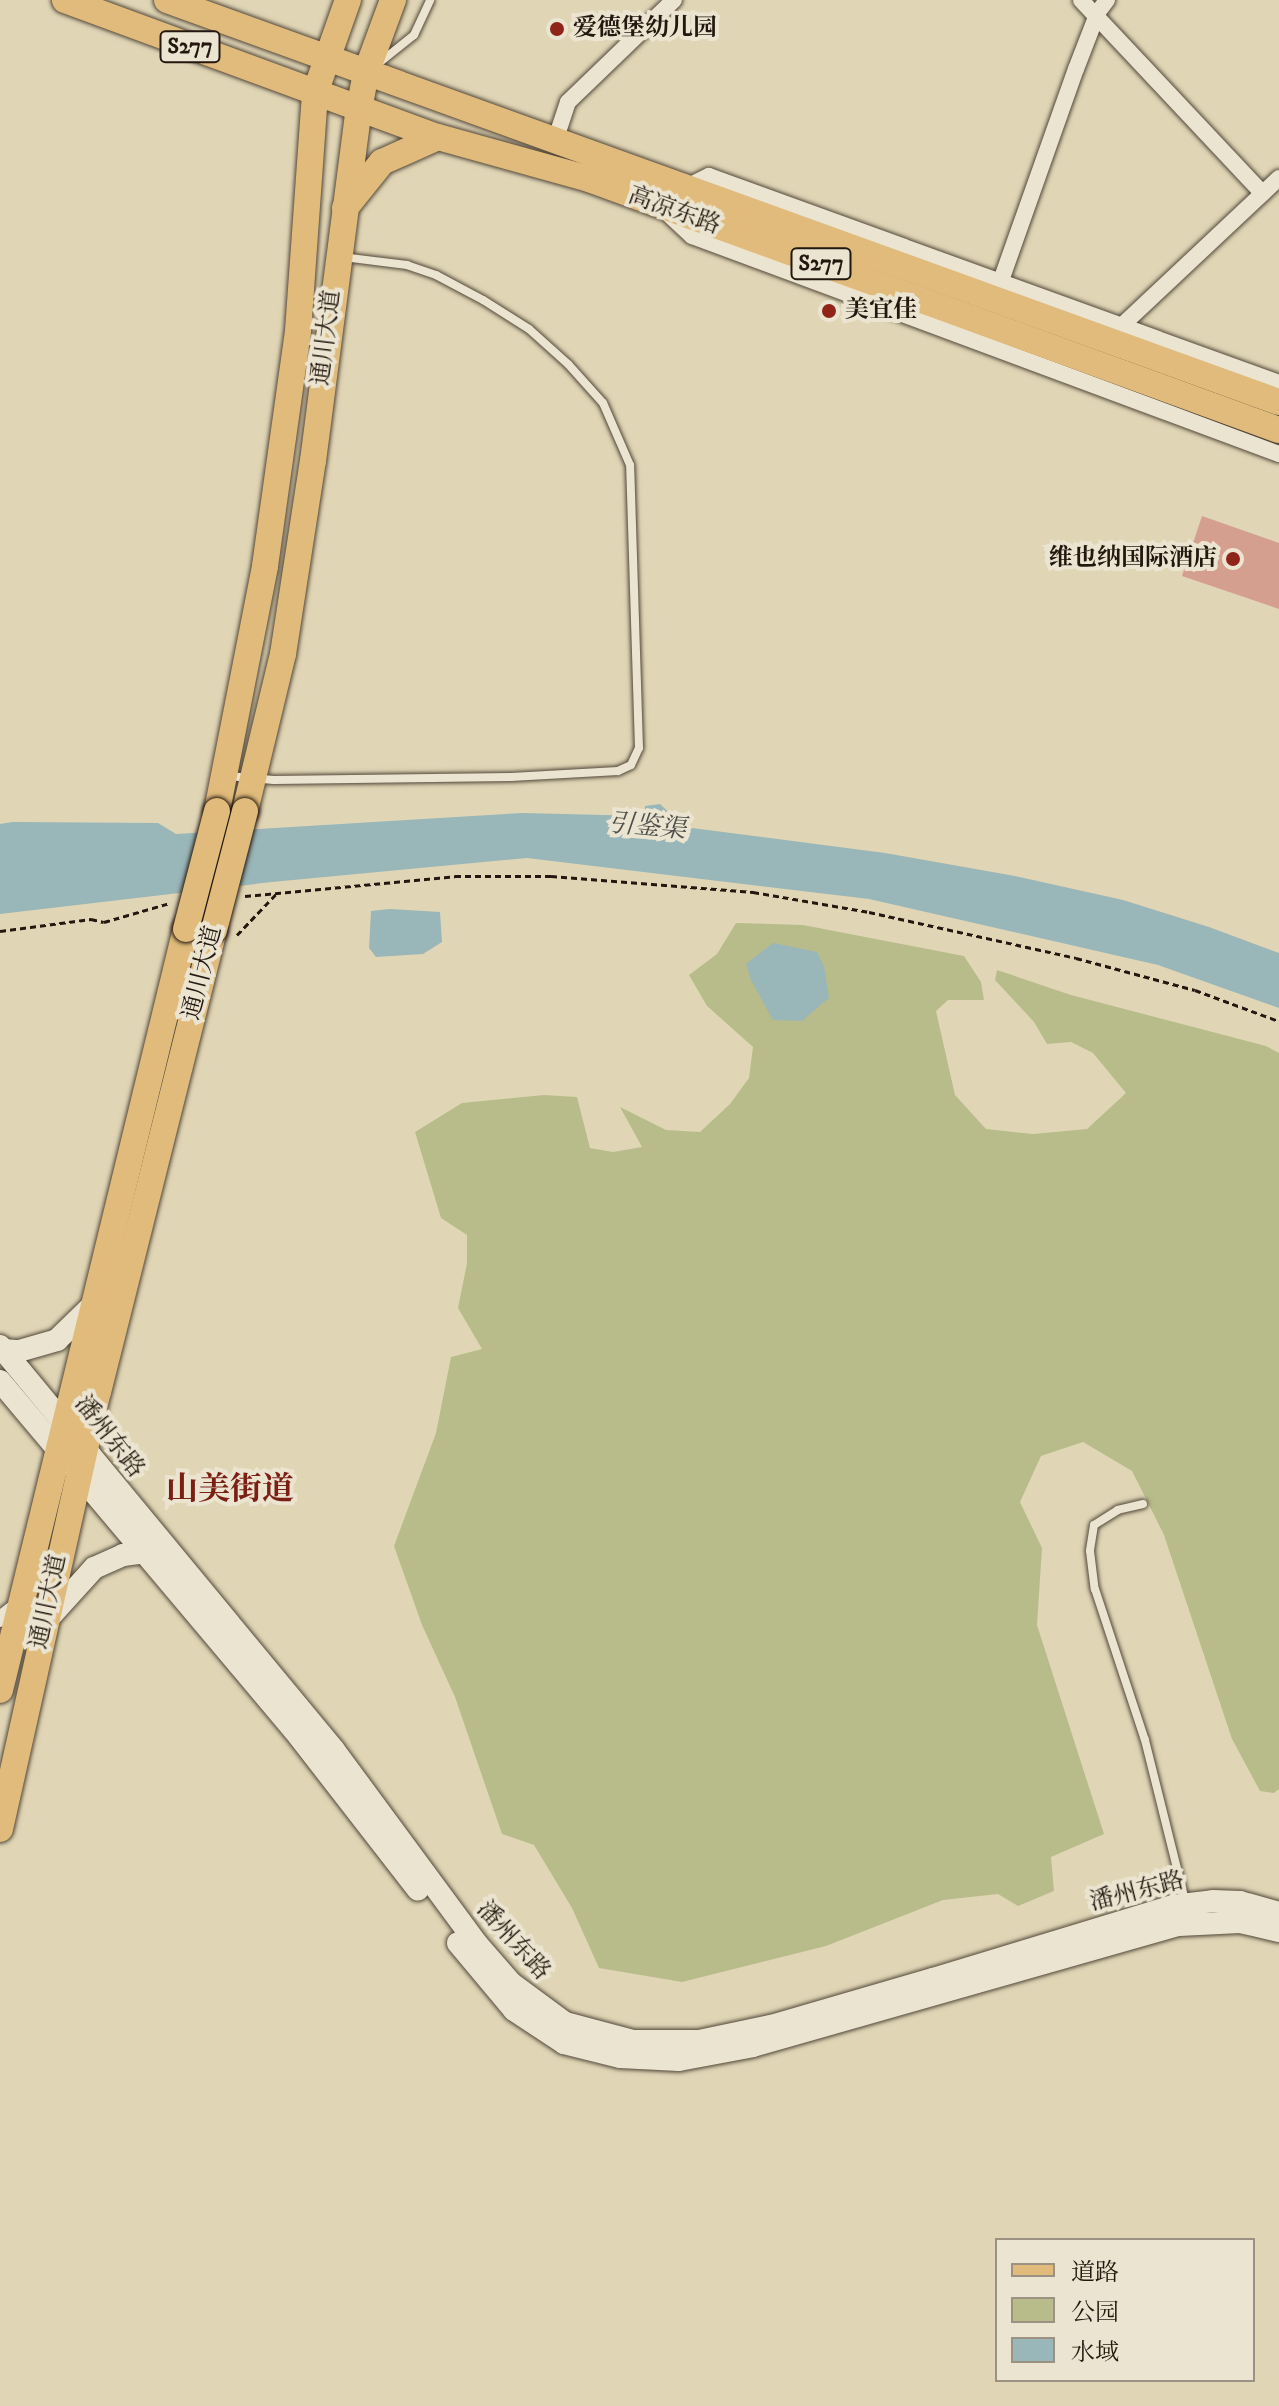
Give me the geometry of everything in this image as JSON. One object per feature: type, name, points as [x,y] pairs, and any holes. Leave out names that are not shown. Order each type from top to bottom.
[{"type":"main road","name":"高凉东路","points":[[65,0],[438,137],[683,189],[998,292],[1105,355],[1279,430]]},
{"type":"main road","name":"高凉东路","points":[[167,0],[555,141],[592,168],[662,207],[873,292],[1013,344],[1105,355],[1279,402]]},
{"type":"main road","name":"通川大道","points":[[3,1678],[10,1611],[66,1423],[217,811],[265,566],[298,331],[315,93],[348,0]]},
{"type":"main road","name":"通川大道","points":[[0,1829],[78,1475],[223,936],[245,811],[283,654],[313,461],[343,211],[359,109],[366,73],[393,0]]},
{"type":"main road","points":[[343,211],[382,162],[438,137]]},
{"type":"main road","points":[[2,1348],[19,1351],[57,1340],[94,1304]]},
{"type":"main road","name":"潘州东路","points":[[2,1348],[334,1750],[477,1944],[511,1983],[565,2023],[633,2041],[670,2043],[728,2036],[1240,1902],[1279,1913]]},
{"type":"main road","name":"潘州东路","points":[[0,1381],[294,1730],[485,1979],[514,2010],[564,2043],[595,2052],[650,2060],[712,2055],[910,2002],[1140,1934],[1188,1914],[1279,1931]]},
{"type":"main road","points":[[44,1624],[94,1568],[123,1555],[146,1552]]},
{"type":"main road","points":[[3,1678],[35,1671]]},
{"type":"street","points":[[555,141],[568,102],[674,0]]},
{"type":"street","points":[[1081,0],[1262,193]]},
{"type":"street","points":[[998,292],[1096,17],[1107,0]]},
{"type":"street","points":[[1105,355],[1279,178]]},
{"type":"street","points":[[1105,355],[1279,383]]},
{"type":"street","points":[[1105,355],[1279,454]]},
{"type":"lane","points":[[366,73],[414,35],[430,0]]},
{"type":"lane","points":[[223,775],[253,780],[511,777],[618,771],[631,765],[639,748],[630,465],[603,403],[568,364],[529,329],[483,300],[407,265],[337,257]]},
{"type":"lane","points":[[1143,1504],[1118,1510],[1094,1525],[1090,1551],[1095,1589],[1145,1740],[1188,1914]]},
{"type":"path","points":[[234,897],[455,876],[551,876],[753,892],[869,912],[1076,958],[1195,990],[1279,1021]]},
{"type":"path","points":[[223,936],[277,893]]},
{"type":"path","points":[[0,931],[91,919],[104,922],[174,903]]},
{"type":"green space","points":[[736,923],[803,925],[964,956],[981,982],[984,1000],[948,1000],[936,1011],[955,1095],[986,1129],[1033,1134],[1087,1129],[1126,1093],[1093,1053],[1071,1042],[1047,1044],[1034,1022],[995,980],[997,970],[1071,995],[1266,1046],[1279,1053],[1279,1789],[1274,1793],[1260,1791],[1232,1739],[1164,1535],[1132,1471],[1083,1442],[1041,1456],[1020,1502],[1042,1548],[1037,1625],[1104,1834],[1051,1857],[1054,1891],[1018,1906],[998,1894],[943,1900],[826,1946],[682,1982],[599,1968],[572,1908],[534,1845],[502,1834],[455,1697],[422,1625],[394,1546],[436,1433],[451,1357],[482,1349],[458,1308],[467,1263],[467,1235],[441,1218],[415,1132],[462,1103],[544,1095],[577,1097],[590,1148],[613,1152],[642,1147],[620,1107],[666,1130],[700,1132],[730,1104],[749,1078],[753,1047],[707,1006],[689,975],[717,954]]},
{"type":"water","name":"引鉴渠","points":[[660,804],[684,827],[885,853],[1015,876],[1123,900],[1209,927],[1279,953],[1279,1008],[1158,965],[869,899],[527,858],[272,882],[0,914],[0,824],[12,822],[158,823],[176,834],[522,813],[645,816],[645,806]]},
{"type":"water","points":[[371,911],[440,912],[442,942],[423,954],[376,957],[369,948]]},
{"type":"water","points":[[773,943],[817,952],[824,967],[829,998],[802,1021],[773,1020],[751,980],[746,964]]},
{"type":"building","name":"维也纳国际酒店","points":[[1202,516],[1279,543],[1279,609],[1182,576]]},
{"type":"place","name":"爱德堡幼儿园","points":[[557,29]]},
{"type":"place","name":"美宜佳","points":[[829,311]]},
{"type":"place","name":"维也纳国际酒店","points":[[1233,559]]},
{"type":"district","name":"山美街道","points":[[230,1490]]}]
